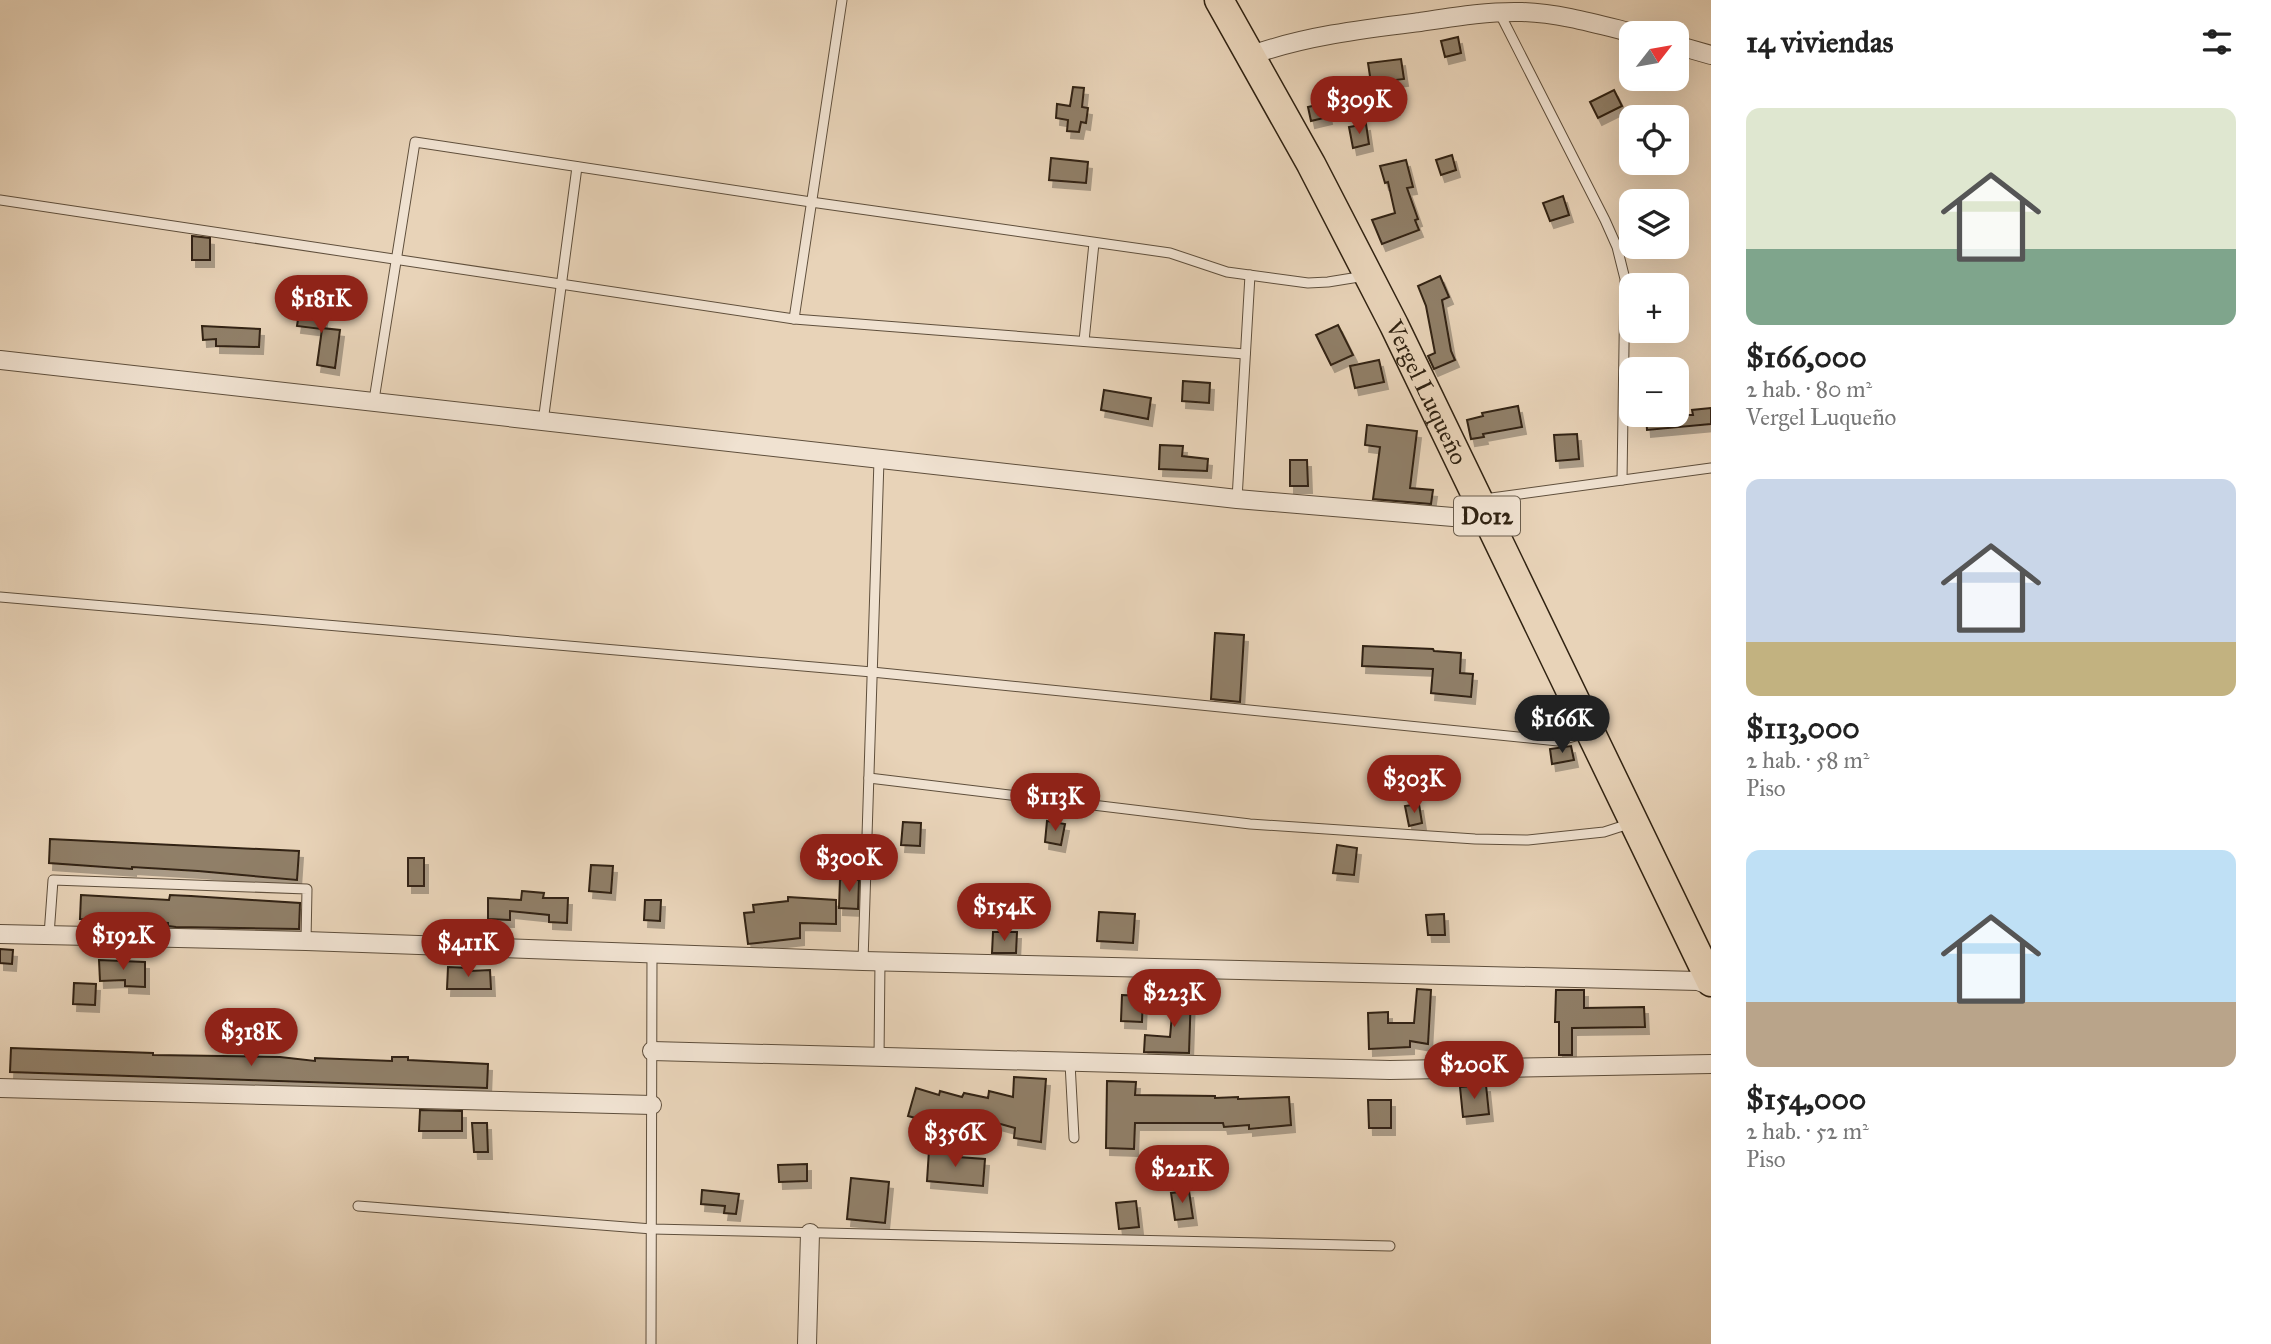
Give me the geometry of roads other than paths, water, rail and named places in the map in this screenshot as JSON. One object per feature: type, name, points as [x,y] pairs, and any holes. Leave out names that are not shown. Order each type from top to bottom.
[{"type":"main road","name":"Vergel Luqueño","points":[[1219,0],[1311,164],[1394,325],[1711,984]]},
{"type":"street","points":[[1252,55],[1279,46],[1378,27],[1522,12],[1581,20],[1619,30]]},
{"type":"street","points":[[1689,49],[1711,55]]},
{"type":"street","points":[[0,360],[1237,499],[1484,510]]},
{"type":"street","points":[[0,934],[306,941],[871,961],[1698,981],[1711,984]]},
{"type":"street","points":[[652,1051],[1390,1070],[1711,1064]]},
{"type":"street","points":[[0,1088],[652,1105]]},
{"type":"street","points":[[807,1344],[810,1233]]},
{"type":"lane","points":[[794,319],[842,0]]},
{"type":"lane","points":[[1500,14],[1617,247],[1625,279],[1622,480]]},
{"type":"lane","points":[[374,400],[415,142],[1170,253],[1227,272],[1308,283],[1367,275]]},
{"type":"lane","points":[[543,422],[578,167]]},
{"type":"lane","points":[[0,200],[794,319],[1245,354]]},
{"type":"lane","points":[[1084,341],[1094,243]]},
{"type":"lane","points":[[1237,499],[1250,275]]},
{"type":"lane","points":[[879,460],[869,778],[871,961],[879,1058]]},
{"type":"lane","points":[[1484,510],[1622,480],[1711,468]]},
{"type":"lane","points":[[0,597],[872,672],[1558,741],[1590,732]]},
{"type":"lane","points":[[869,778],[1250,824],[1475,839],[1528,839],[1604,832],[1634,822]]},
{"type":"lane","points":[[49,935],[53,880],[307,889],[306,941]]},
{"type":"lane","points":[[651,1344],[652,953]]},
{"type":"lane","points":[[1070,1063],[1074,1138]]},
{"type":"lane","points":[[358,1206],[652,1229],[1390,1246]]}]
